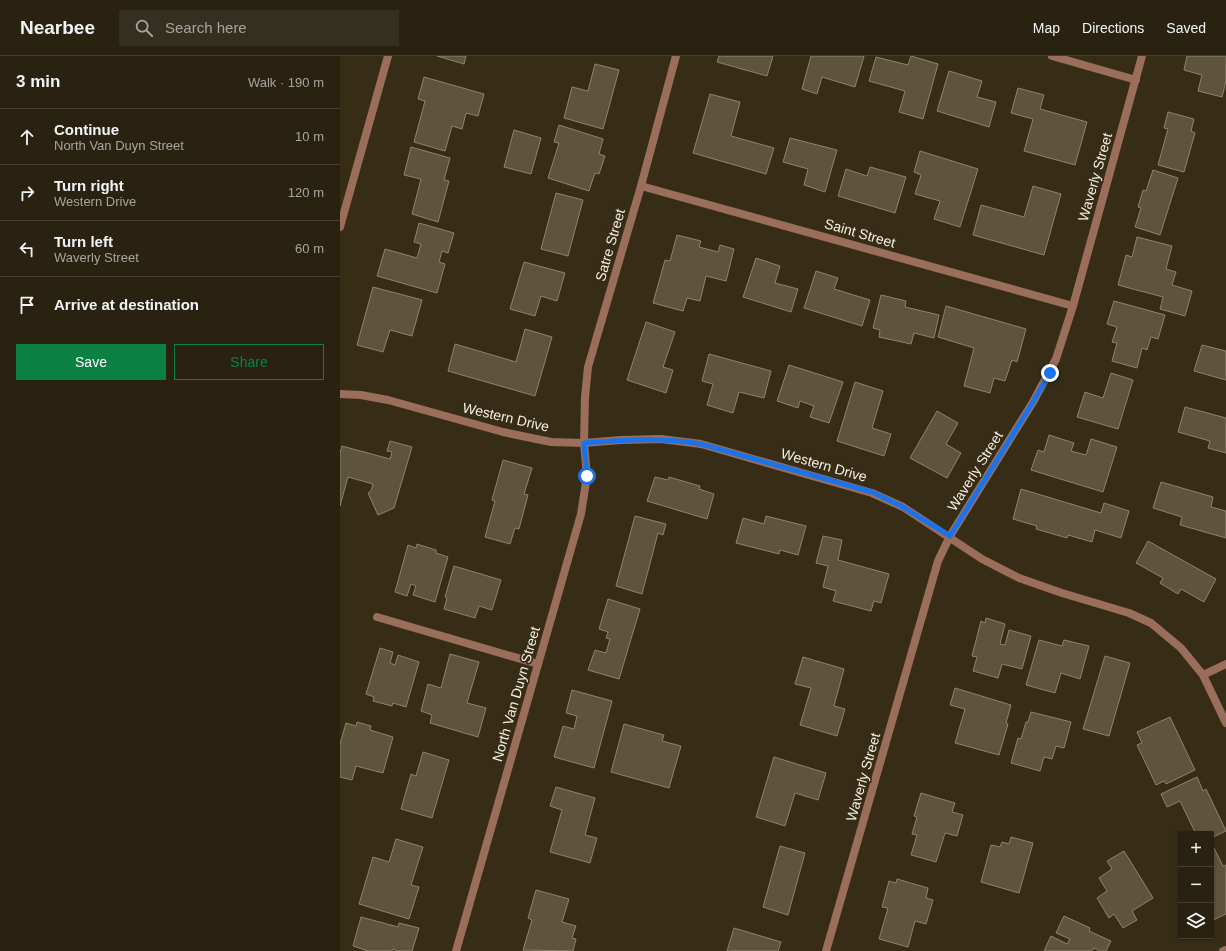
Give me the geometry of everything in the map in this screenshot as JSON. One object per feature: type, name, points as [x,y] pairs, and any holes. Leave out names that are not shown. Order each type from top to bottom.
[{"type":"street","points":[[340,227],[388,56]]},
{"type":"street","name":"Satre Street","points":[[584,443],[585,397],[588,367],[641,186],[676,56]]},
{"type":"street","points":[[1052,56],[1136,80]]},
{"type":"street","name":"Waverly Street","points":[[826,951],[938,561],[950,536],[1042,387],[1056,359],[1073,306],[1142,56]]},
{"type":"street","name":"Saint Street","points":[[641,186],[1073,306]]},
{"type":"street","name":"Western Drive","points":[[340,394],[360,395],[388,400],[491,429],[551,442],[584,443],[661,439],[701,444],[872,492],[903,507],[950,536],[982,559],[1019,578],[1062,593],[1129,613],[1150,623],[1181,648],[1203,675],[1226,722]]},
{"type":"street","name":"North Van Duyn Street","points":[[456,951],[584,502],[587,476],[584,443]]},
{"type":"street","points":[[377,617],[538,664]]},
{"type":"street","points":[[1203,675],[1226,664]]},
{"type":"building","points":[[437,56],[466,56],[464,64]]},
{"type":"building","points":[[719,56],[773,56],[767,76],[717,62]]},
{"type":"building","points":[[811,56],[864,56],[855,87],[822,77],[817,94],[802,89]]},
{"type":"building","points":[[911,56],[938,64],[923,119],[899,112],[905,91],[869,81],[876,57],[908,65]]},
{"type":"building","points":[[1187,56],[1226,56],[1226,81],[1222,97],[1198,91],[1202,75],[1184,70]]},
{"type":"building","points":[[595,64],[619,70],[603,129],[564,118],[572,87],[588,91]]},
{"type":"building","points":[[949,71],[982,81],[977,97],[996,102],[989,127],[937,111]]},
{"type":"building","points":[[424,77],[484,94],[478,116],[466,113],[462,129],[452,126],[445,151],[414,142],[425,101],[418,99]]},
{"type":"building","points":[[1018,88],[1044,95],[1040,109],[1087,122],[1075,165],[1024,151],[1033,119],[1011,113]]},
{"type":"building","points":[[710,94],[740,102],[731,136],[774,148],[766,174],[693,153]]},
{"type":"building","points":[[1168,112],[1194,119],[1191,131],[1195,133],[1184,172],[1158,165],[1168,129],[1164,128]]},
{"type":"building","points":[[559,125],[603,139],[599,154],[605,156],[599,174],[595,173],[589,191],[548,178],[559,143],[554,142]]},
{"type":"building","points":[[514,130],[541,138],[531,174],[504,167]]},
{"type":"building","points":[[790,138],[837,150],[825,192],[804,185],[808,169],[783,162]]},
{"type":"building","points":[[411,147],[450,158],[444,180],[449,181],[438,222],[412,214],[421,179],[404,175]]},
{"type":"building","points":[[920,151],[978,169],[960,227],[934,219],[940,201],[915,194],[921,175],[914,172]]},
{"type":"building","points":[[870,167],[906,177],[895,213],[838,196],[846,169],[867,176]]},
{"type":"building","points":[[1153,170],[1178,178],[1160,235],[1135,227],[1141,208],[1138,207],[1143,190],[1146,191]]},
{"type":"building","points":[[1033,186],[1061,194],[1044,255],[973,235],[981,205],[1024,217]]},
{"type":"building","points":[[556,193],[583,200],[568,256],[541,249]]},
{"type":"building","points":[[419,223],[454,233],[448,253],[442,251],[439,262],[445,264],[437,293],[377,276],[385,249],[417,258],[421,244],[414,242]]},
{"type":"building","points":[[677,235],[701,241],[699,247],[718,252],[720,245],[734,249],[726,281],[706,276],[700,301],[687,298],[683,311],[653,303],[665,260],[670,261]]},
{"type":"building","points":[[1137,237],[1172,246],[1166,269],[1176,272],[1172,285],[1192,291],[1185,316],[1160,309],[1163,297],[1118,285],[1126,255],[1132,257]]},
{"type":"building","points":[[756,258],[780,266],[775,283],[798,289],[791,312],[743,297]]},
{"type":"building","points":[[524,262],[565,273],[557,301],[541,296],[535,316],[510,309]]},
{"type":"building","points":[[816,271],[838,278],[834,289],[870,300],[862,326],[804,308]]},
{"type":"building","points":[[373,287],[422,300],[412,336],[390,330],[383,352],[357,345]]},
{"type":"building","points":[[881,295],[906,301],[905,307],[939,315],[934,338],[914,333],[911,344],[879,337],[880,330],[873,328]]},
{"type":"building","points":[[1114,301],[1165,315],[1158,339],[1151,337],[1147,350],[1142,348],[1137,368],[1112,361],[1117,343],[1112,342],[1117,327],[1107,324]]},
{"type":"building","points":[[946,306],[1026,329],[1017,362],[1012,360],[1005,381],[994,378],[990,393],[964,386],[974,348],[938,337]]},
{"type":"building","points":[[646,322],[675,332],[663,367],[673,370],[666,393],[627,380]]},
{"type":"building","points":[[525,329],[552,337],[535,396],[448,371],[455,344],[516,362]]},
{"type":"building","points":[[1202,345],[1226,351],[1226,380],[1194,371]]},
{"type":"building","points":[[709,354],[771,371],[764,398],[739,392],[733,413],[707,405],[713,384],[702,381]]},
{"type":"building","points":[[789,365],[843,382],[829,423],[810,417],[814,406],[800,401],[798,408],[777,401]]},
{"type":"building","points":[[1111,373],[1133,380],[1118,429],[1077,417],[1085,392],[1103,398]]},
{"type":"building","points":[[855,382],[883,391],[872,428],[891,434],[884,456],[837,441]]},
{"type":"building","points":[[1185,407],[1226,418],[1226,453],[1208,448],[1210,441],[1178,432]]},
{"type":"building","points":[[937,411],[958,423],[946,444],[961,453],[947,478],[910,458]]},
{"type":"building","points":[[1049,435],[1074,443],[1071,451],[1086,455],[1091,439],[1117,447],[1103,492],[1031,470],[1038,450],[1044,452]]},
{"type":"building","points":[[390,441],[412,447],[394,508],[378,515],[368,493],[371,491],[373,484],[348,477],[340,506],[340,453],[342,446],[390,459],[392,452],[387,451]]},
{"type":"building","points":[[503,460],[532,468],[524,494],[528,495],[519,529],[515,528],[510,544],[485,537],[495,501],[492,500]]},
{"type":"building","points":[[655,477],[668,480],[669,477],[700,486],[699,489],[714,494],[707,519],[647,501]]},
{"type":"building","points":[[1161,482],[1213,497],[1211,507],[1226,511],[1226,538],[1180,525],[1182,517],[1153,508]]},
{"type":"building","points":[[1021,489],[1101,513],[1104,503],[1129,511],[1121,538],[1095,530],[1092,542],[1068,535],[1067,538],[1036,529],[1037,526],[1013,519]]},
{"type":"building","points":[[635,516],[666,524],[663,535],[658,533],[642,594],[616,586]]},
{"type":"building","points":[[766,516],[806,526],[798,555],[780,550],[779,554],[736,543],[743,518],[764,524]]},
{"type":"building","points":[[823,536],[842,540],[838,560],[889,574],[881,603],[874,601],[871,611],[833,601],[836,591],[823,587],[828,566],[816,563]]},
{"type":"building","points":[[1148,541],[1216,579],[1204,602],[1181,589],[1178,594],[1160,583],[1163,578],[1136,563]]},
{"type":"building","points":[[417,544],[436,550],[436,553],[448,557],[435,602],[413,595],[416,586],[411,584],[407,596],[395,592],[408,545],[416,548]]},
{"type":"building","points":[[454,566],[501,580],[492,610],[479,606],[475,618],[444,609],[447,598],[445,597]]},
{"type":"building","points":[[608,599],[640,609],[619,679],[588,670],[595,650],[606,653],[610,639],[606,638],[608,632],[599,629]]},
{"type":"building","points":[[986,618],[1005,624],[1000,644],[1005,645],[1009,630],[1031,636],[1022,669],[1002,664],[998,678],[973,671],[977,657],[972,656],[981,621],[985,623]]},
{"type":"building","points":[[1039,640],[1062,646],[1064,640],[1089,646],[1080,679],[1061,673],[1055,693],[1026,685]]},
{"type":"building","points":[[380,648],[393,652],[390,663],[395,665],[398,655],[419,662],[406,707],[393,703],[392,706],[373,701],[374,697],[366,694]]},
{"type":"building","points":[[450,654],[479,662],[467,703],[486,708],[478,737],[430,723],[432,715],[421,711],[428,684],[441,688]]},
{"type":"building","points":[[1105,656],[1130,663],[1109,736],[1083,729]]},
{"type":"building","points":[[803,657],[844,669],[834,706],[845,709],[837,736],[800,725],[811,688],[795,684]]},
{"type":"building","points":[[955,688],[1011,705],[1006,723],[1008,724],[999,755],[955,743],[965,709],[950,705]]},
{"type":"building","points":[[572,690],[612,701],[594,768],[554,757],[563,726],[574,729],[577,716],[566,713]]},
{"type":"building","points":[[1031,712],[1071,722],[1064,748],[1056,746],[1052,759],[1044,757],[1040,771],[1011,763],[1018,738],[1021,739],[1026,722],[1028,722]]},
{"type":"building","points":[[1170,717],[1195,770],[1166,784],[1164,781],[1156,785],[1137,745],[1142,743],[1137,732]]},
{"type":"building","points":[[357,722],[371,726],[370,730],[393,737],[383,773],[356,766],[352,780],[340,777],[340,744],[346,723],[356,726]]},
{"type":"building","points":[[624,724],[664,735],[662,741],[681,746],[669,788],[611,772]]},
{"type":"building","points":[[423,752],[449,760],[432,818],[401,809],[411,774],[416,776]]},
{"type":"building","points":[[774,757],[826,773],[818,800],[795,793],[785,826],[756,817]]},
{"type":"building","points":[[1197,777],[1203,791],[1206,789],[1226,831],[1214,837],[1214,831],[1195,831],[1180,801],[1167,807],[1161,794]]},
{"type":"building","points":[[556,787],[595,798],[585,835],[597,838],[590,863],[550,852],[562,810],[550,806]]},
{"type":"building","points":[[921,793],[955,803],[952,812],[963,815],[957,836],[945,833],[936,862],[911,855],[917,835],[912,834],[917,817],[914,816]]},
{"type":"building","points":[[1011,837],[1033,843],[1019,893],[981,882],[991,845],[1000,847],[1002,842],[1009,844]]},
{"type":"building","points":[[396,839],[423,847],[411,885],[419,887],[409,919],[359,904],[373,857],[389,862]]},
{"type":"building","points":[[780,846],[805,853],[788,915],[763,907]]},
{"type":"building","points":[[1214,848],[1223,866],[1226,865],[1226,914],[1214,920]]},
{"type":"building","points":[[1124,851],[1153,898],[1132,911],[1137,920],[1123,928],[1114,914],[1109,918],[1097,898],[1107,891],[1099,878],[1112,869],[1107,861]]},
{"type":"building","points":[[897,879],[928,888],[926,898],[933,900],[926,924],[915,921],[908,947],[879,939],[888,908],[882,907],[889,881],[896,883]]},
{"type":"building","points":[[536,890],[569,899],[562,922],[576,926],[572,938],[576,939],[573,951],[523,950],[532,920],[528,918]]},
{"type":"building","points":[[1064,916],[1090,928],[1089,931],[1111,941],[1106,951],[1100,951],[1094,948],[1092,951],[1044,951],[1051,936],[1067,944],[1070,939],[1056,933]]},
{"type":"building","points":[[361,917],[398,927],[399,923],[419,928],[412,951],[398,951],[393,949],[392,951],[368,951],[353,946]]},
{"type":"building","points":[[734,928],[781,942],[778,951],[727,951]]},
{"type":"route","points":[[587,476],[584,443],[640,439],[683,441],[701,444],[872,492],[903,507],[950,536],[1050,373]]}]
